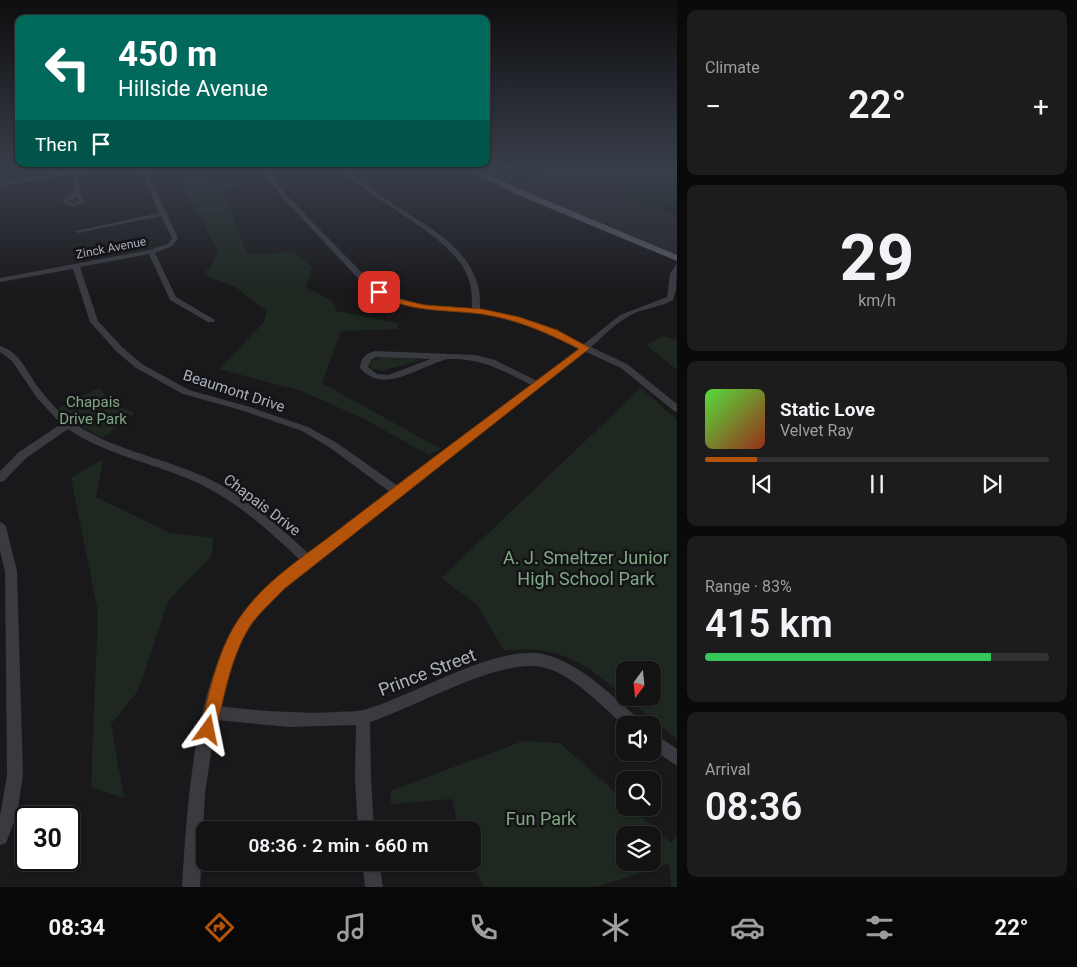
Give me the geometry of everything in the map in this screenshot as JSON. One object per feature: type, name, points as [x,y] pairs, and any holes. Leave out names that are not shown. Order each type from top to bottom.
[{"type":"main road","points":[[562,210],[677,258]]},
{"type":"street","name":"Zinck Avenue","points":[[0,280],[152,252],[170,245],[175,238],[161,210]]},
{"type":"street","points":[[298,210],[371,286],[385,296],[405,304],[424,308],[476,311],[502,315],[533,324],[624,366],[677,409]]},
{"type":"street","points":[[399,210],[440,237],[453,249],[471,274],[477,298],[476,311]]},
{"type":"street","points":[[78,231],[162,214]]},
{"type":"street","points":[[152,252],[173,298],[210,320]]},
{"type":"street","name":"Beaumont Drive","points":[[76,266],[94,322],[120,350],[139,366],[186,392],[247,409],[305,429],[334,445],[397,491]]},
{"type":"street","points":[[191,887],[193,834],[201,765],[211,712],[222,670],[235,638],[248,617],[279,584],[397,491],[538,385],[611,325],[627,314],[670,298],[672,274],[677,267]]},
{"type":"street","name":"Chapais Drive","points":[[0,350],[12,355],[50,408],[68,424],[116,451],[168,467],[210,484],[278,532],[308,561]]},
{"type":"street","points":[[444,357],[389,378],[374,376],[364,368],[364,362],[370,355],[375,354],[457,356],[492,362],[538,385]]},
{"type":"street","points":[[0,478],[6,469],[23,455],[68,424]]},
{"type":"street","points":[[0,526],[11,571],[15,775],[9,814],[0,836]]},
{"type":"street","name":"Prince Street","points":[[211,712],[284,720],[317,721],[363,717],[500,664],[526,659],[546,661],[580,679],[624,716]]},
{"type":"street","points":[[363,717],[365,821]]},
{"type":"street","points":[[661,746],[677,758]]},
{"type":"street","points":[[371,871],[374,887]]},
{"type":"shaded area","points":[[564,210],[663,210],[677,217],[677,258]]},
{"type":"green space","points":[[196,210],[230,210],[247,254],[293,252],[312,267],[306,287],[334,302],[336,311],[398,323],[398,329],[341,331],[322,383],[441,449],[429,455],[362,418],[301,391],[219,369],[264,322],[267,311],[235,287],[210,277],[204,271],[210,269],[218,250]]},
{"type":"green space","points":[[663,336],[677,340],[677,346],[675,347],[677,349],[677,370],[646,345]]},
{"type":"green space","points":[[381,356],[421,360],[383,371],[372,369],[369,363]]},
{"type":"green space","name":"Chapais Drive Park","points":[[99,388],[110,402],[135,413],[102,438],[68,419],[58,408]]},
{"type":"green space","name":"A. J. Smeltzer Junior High School Park","points":[[641,388],[677,420],[677,739],[661,726],[661,716],[648,716],[636,706],[661,706],[661,661],[616,661],[616,690],[597,674],[570,659],[556,654],[540,650],[504,651],[478,606],[441,578]]},
{"type":"green space","points":[[103,459],[96,497],[170,533],[213,538],[212,556],[168,601],[138,691],[111,724],[124,798],[91,787],[98,612],[71,478]]},
{"type":"green space","name":"Fun Park","points":[[523,741],[560,743],[616,793],[616,816],[641,816],[652,826],[616,826],[616,871],[647,871],[596,887],[484,887],[476,871],[481,871],[481,821],[457,821],[452,799],[391,804],[390,791]]},
{"type":"green space","name":"Fun Park","points":[[661,834],[671,843],[677,835],[677,887],[671,887],[669,864],[661,867]]},
{"type":"route","points":[[208,730],[222,670],[235,638],[248,617],[279,584],[397,491],[585,348],[553,332],[516,318],[482,312],[424,308],[396,301],[379,292]]}]
